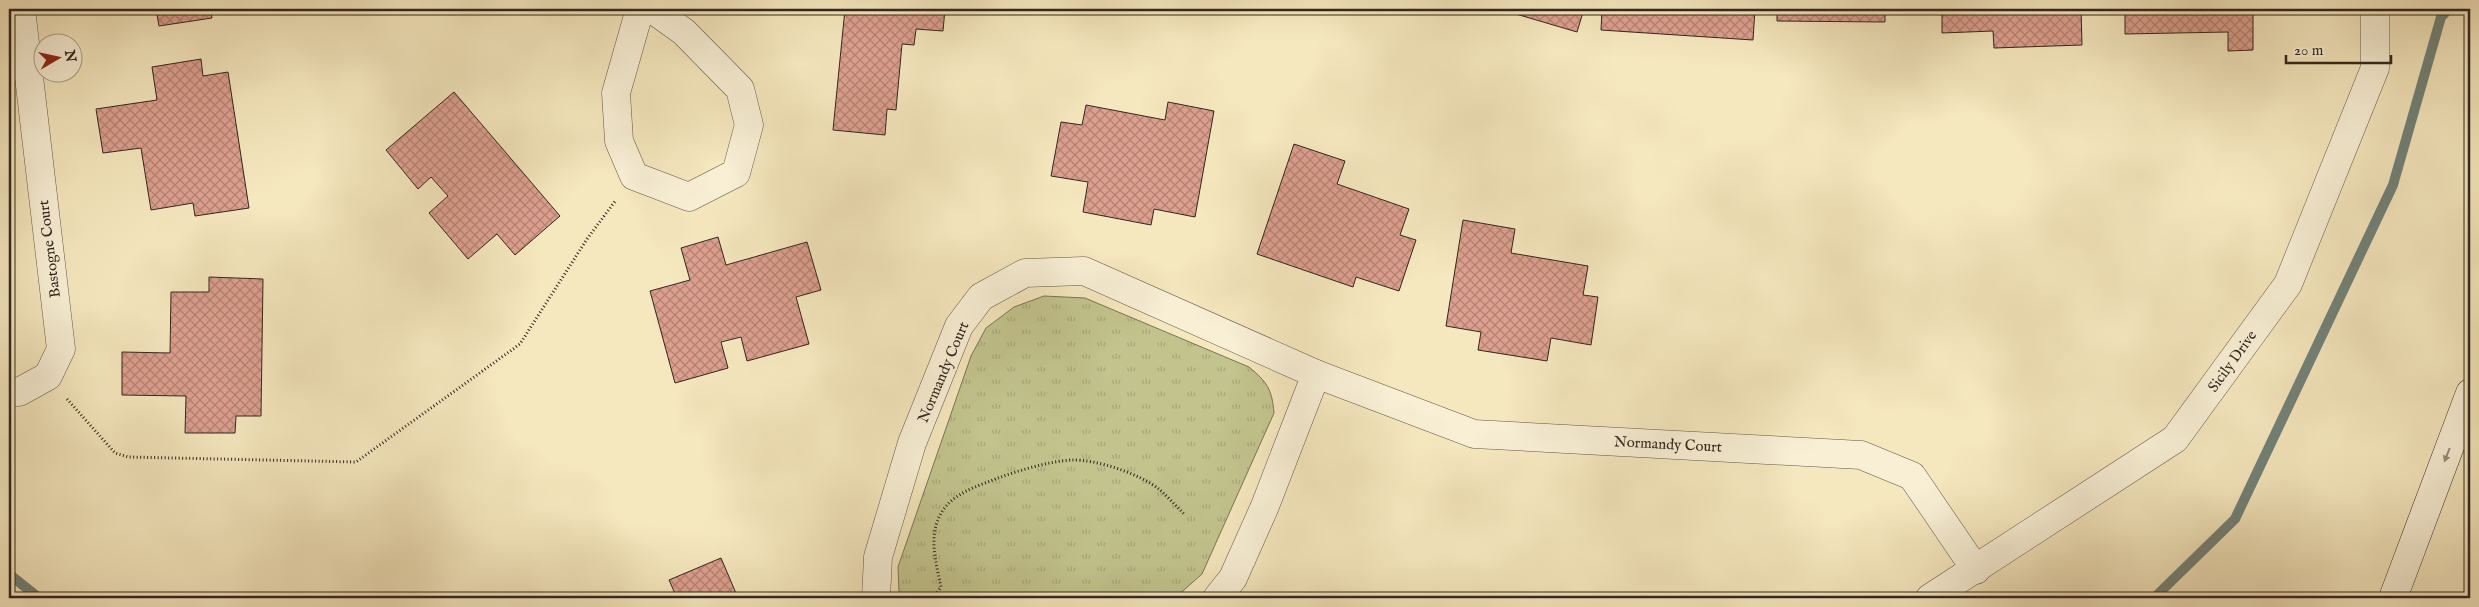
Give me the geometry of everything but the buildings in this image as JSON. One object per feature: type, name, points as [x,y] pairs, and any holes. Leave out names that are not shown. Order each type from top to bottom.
[{"type":"street","name":"Bastogne Court","points":[[21,9],[19,78],[61,349],[48,376]]},
{"type":"street","points":[[640,9],[616,93],[619,141],[634,176],[689,197],[736,173],[749,125],[740,89],[684,32],[652,9]]},
{"type":"street","name":"Sicily Drive","points":[[1930,598],[1976,570],[2175,439],[2288,284],[2375,68],[2375,9]]},
{"type":"street","name":"Normandy Court","points":[[876,598],[878,557],[912,443],[959,326],[981,297],[1025,273],[1084,271],[1316,374],[1474,434],[1861,455],[1912,476],[1976,570]]},
{"type":"street","points":[[1217,598],[1233,578],[1241,560],[1316,374]]},
{"type":"street","points":[[9,391],[19,392],[48,376]]},
{"type":"street","points":[[2393,598],[2470,393]]},
{"type":"path","points":[[48,376],[109,447],[116,454],[128,458],[356,462],[520,344],[587,239],[634,176]]},
{"type":"path","points":[[933,598],[940,587],[933,549],[936,530],[943,511],[957,496],[1013,473],[1073,460],[1109,466],[1146,480],[1160,490],[1184,514]]},
{"type":"green space","points":[[1044,296],[1085,298],[1249,367],[1268,387],[1274,413],[1202,574],[1175,598],[902,598],[899,592],[898,567],[971,356],[986,328],[1014,307]]},
{"type":"waterway","points":[[2154,598],[2235,519],[2393,185],[2441,17],[2449,9]]},
{"type":"waterway","points":[[9,574],[39,598]]}]
